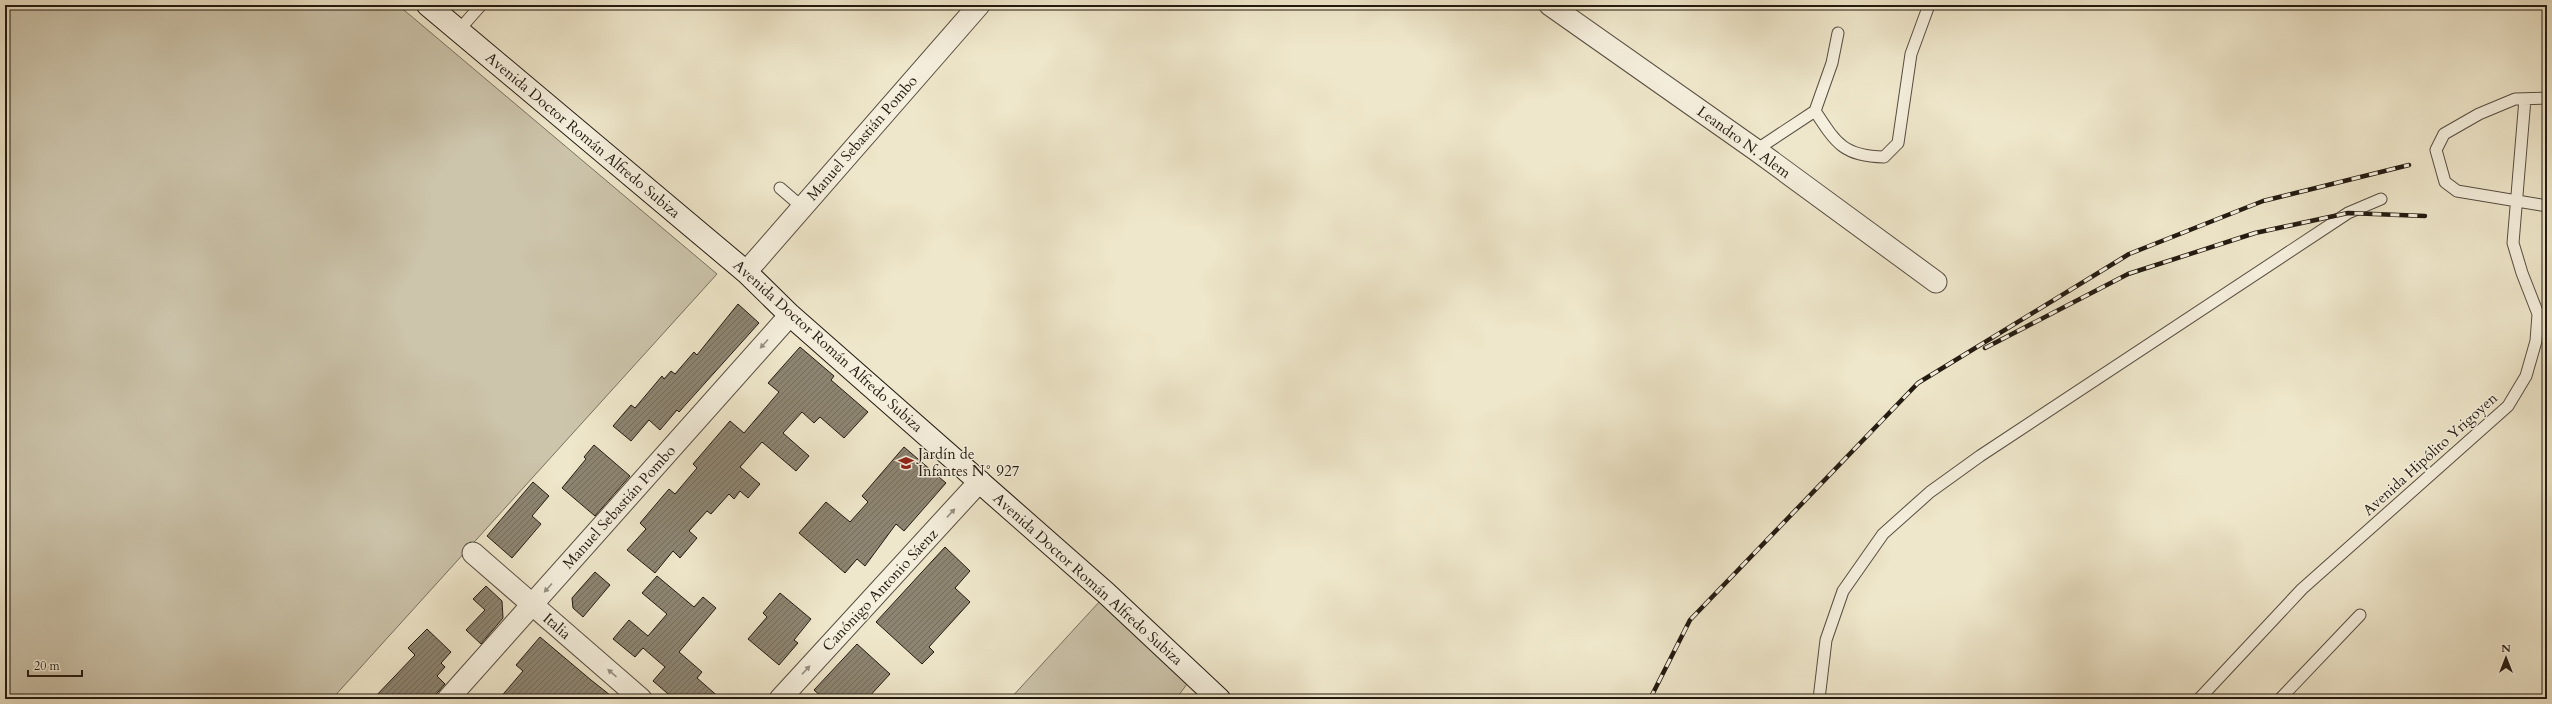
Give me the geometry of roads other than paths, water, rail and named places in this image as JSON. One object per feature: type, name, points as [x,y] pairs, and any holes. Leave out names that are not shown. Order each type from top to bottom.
[{"type":"main road","name":"Avenida Doctor Román Alfredo Subiza","points":[[428,5],[746,272],[790,315],[1106,593],[1219,699]]},
{"type":"street","name":"Manuel Sebastián Pombo","points":[[746,272],[979,5]]},
{"type":"street","name":"Leandro N. Alem","points":[[1550,5],[1756,150],[1936,282]]},
{"type":"street","name":"Manuel Sebastián Pombo","points":[[448,699],[790,315]]},
{"type":"street","name":"Canónigo Antonio Sáenz","points":[[780,699],[980,481]]},
{"type":"street","name":"Italia","points":[[472,553],[641,699]]},
{"type":"lane","points":[[459,30],[481,5]]},
{"type":"lane","points":[[1815,111],[1836,142],[1864,156],[1884,157],[1898,143],[1911,54],[1928,10],[1934,5]]},
{"type":"lane","points":[[1756,150],[1815,111],[1832,63],[1838,33]]},
{"type":"lane","points":[[2547,98],[2515,99],[2479,114],[2444,134],[2436,150],[2445,182],[2457,191],[2547,206]]},
{"type":"lane","name":"Avenida Hipólito Yrigoyen","points":[[2200,699],[2302,589],[2508,406],[2526,376],[2536,341],[2538,314],[2522,273],[2513,243],[2525,99]]},
{"type":"lane","points":[[780,188],[802,207]]},
{"type":"lane","points":[[1819,699],[1826,640],[1843,591],[1883,534],[1930,492],[1980,456],[2348,214],[2381,199]]},
{"type":"lane","points":[[2280,699],[2360,615]]},
{"type":"railway","points":[[1650,699],[1690,620],[1918,383],[2129,254],[2263,201],[2409,165]]},
{"type":"railway","points":[[1985,348],[2128,274],[2255,233],[2348,213],[2425,216]]},
{"type":"place","name":"Jardín de Infantes N° 927","points":[[906,463]]}]
